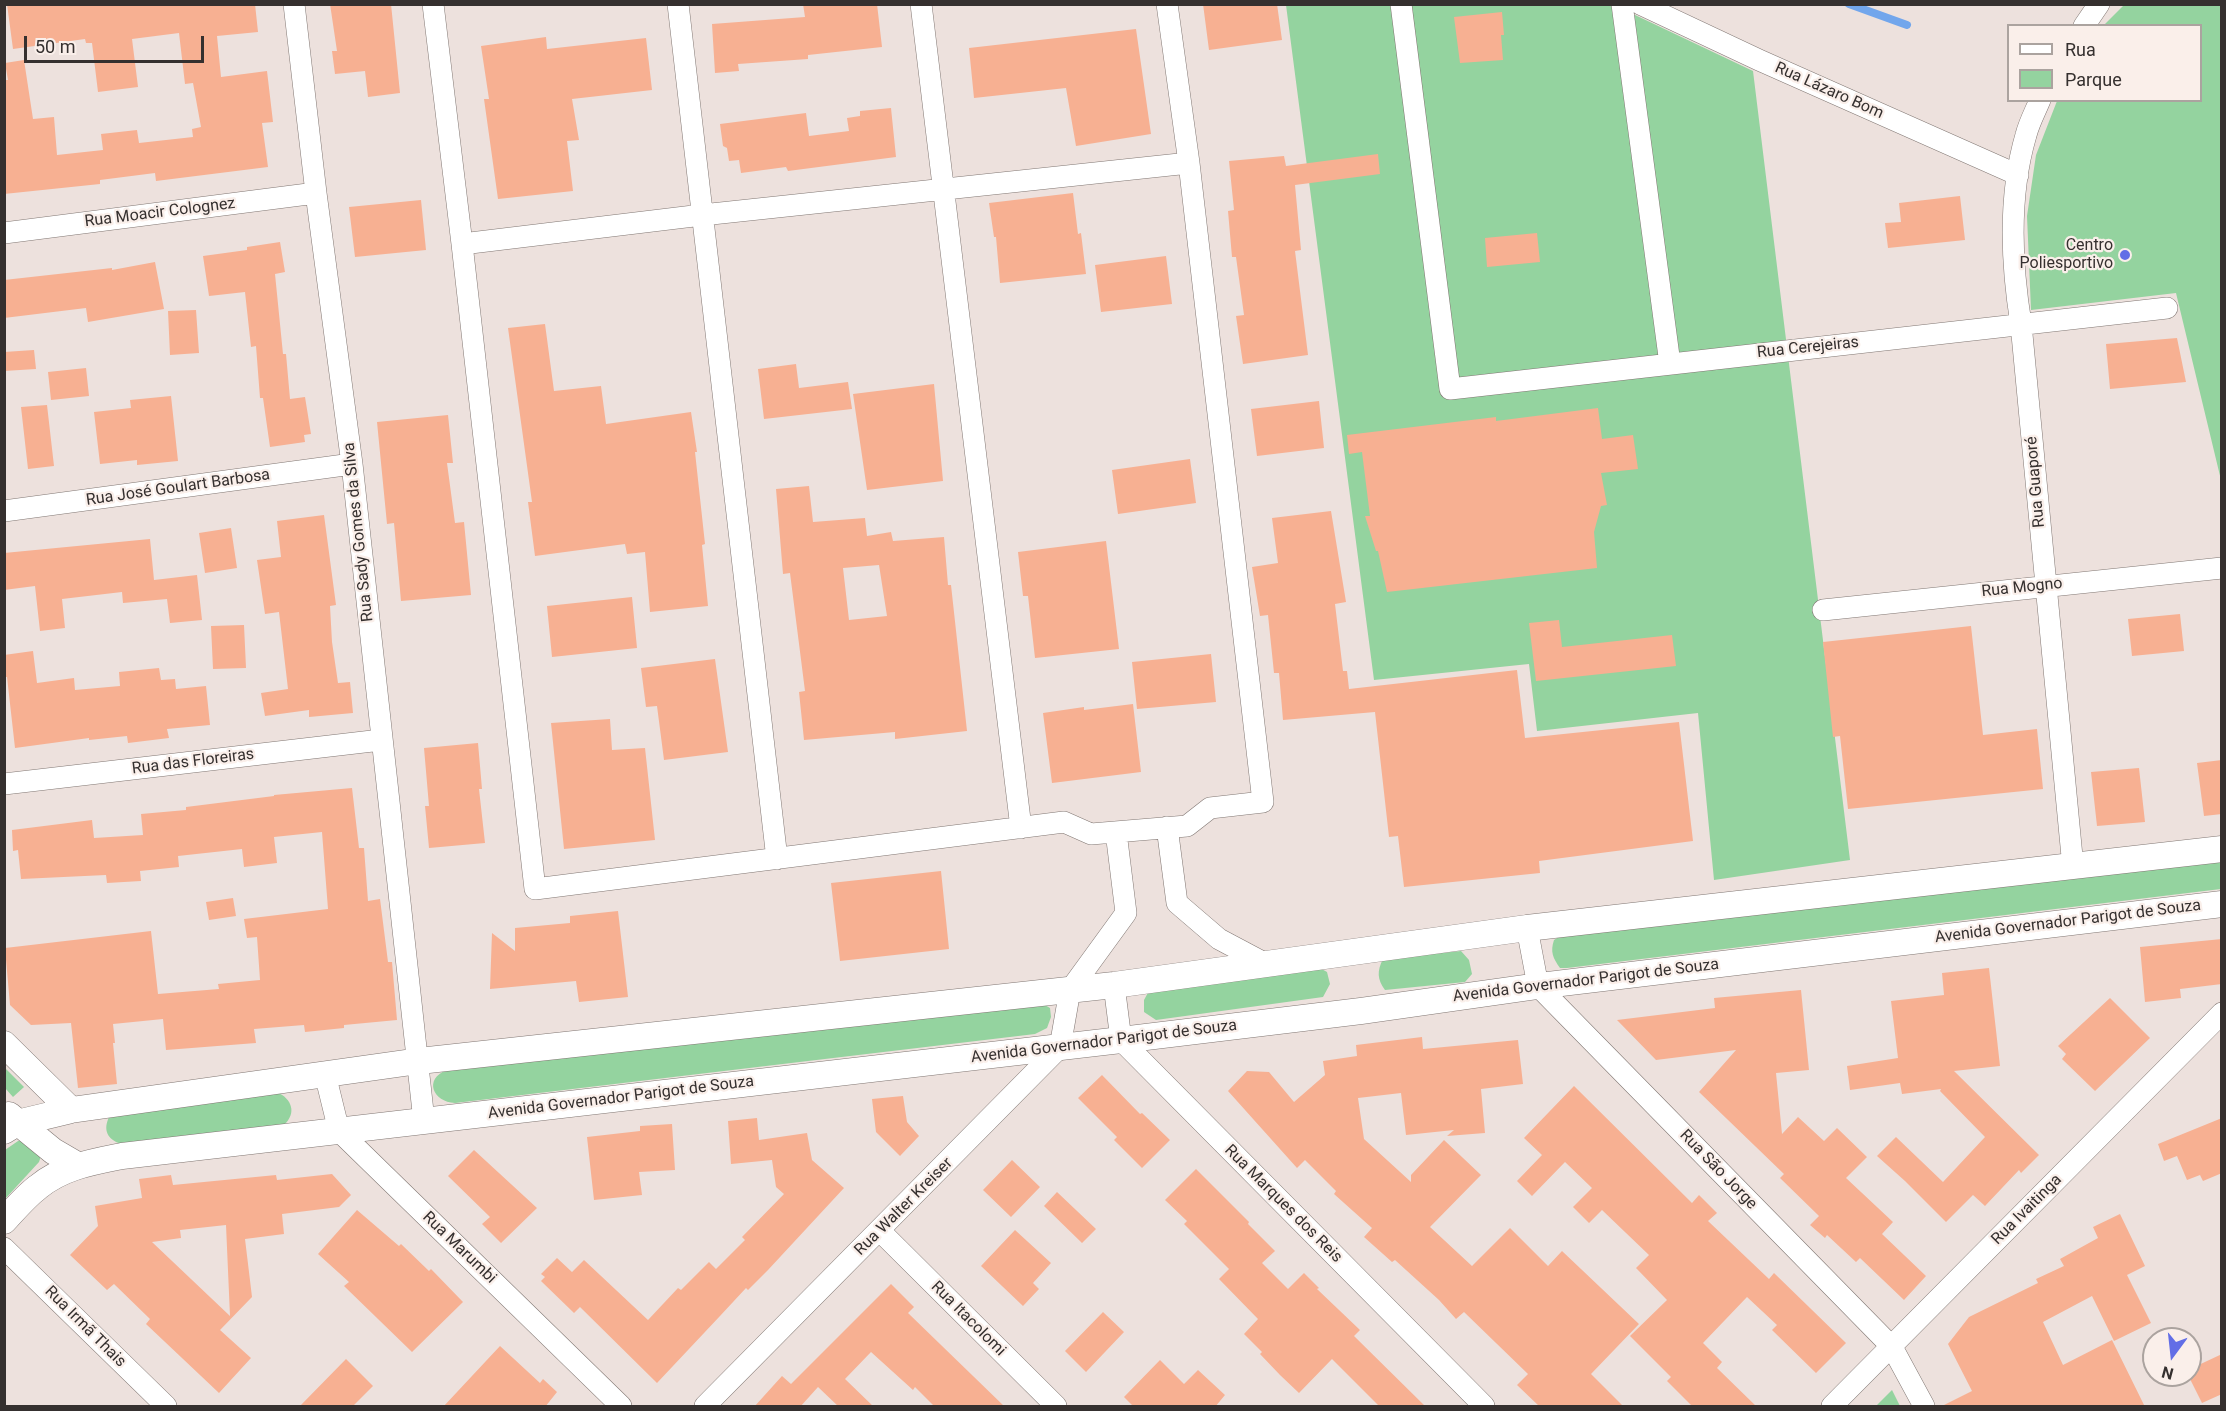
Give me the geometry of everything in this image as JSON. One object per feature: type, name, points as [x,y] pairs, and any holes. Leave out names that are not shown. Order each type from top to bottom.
[{"type":"street","name":"Rua Sady Gomes da Silva","points":[[294,4],[316,193],[352,464],[424,1121]]},
{"type":"street","points":[[433,4],[535,889],[1064,822],[1091,834],[1187,826],[1210,808],[1263,802],[1189,163],[1167,4]]},
{"type":"street","points":[[678,4],[777,860]]},
{"type":"street","points":[[921,4],[1022,828]]},
{"type":"street","name":"Rua Cerejeiras","points":[[1401,4],[1450,388],[2167,308]]},
{"type":"street","points":[[1622,4],[1670,364]]},
{"type":"street","name":"Rua Lázaro Bom","points":[[1640,4],[1759,60],[2018,175]]},
{"type":"street","points":[[2085,24],[2099,5]]},
{"type":"street","name":"Rua Guaporé","points":[[2039,102],[2026,135],[2018,175],[2013,216],[2014,282],[2021,324],[2073,867]]},
{"type":"street","points":[[462,244],[702,215],[1189,163]]},
{"type":"street","name":"Rua Moacir Colognez","points":[[4,233],[316,193]]},
{"type":"street","name":"Rua José Goulart Barbosa","points":[[4,511],[352,464]]},
{"type":"street","name":"Rua Mogno","points":[[1823,610],[2222,568]]},
{"type":"street","name":"Rua das Floreiras","points":[[4,784],[381,740]]},
{"type":"street","points":[[1167,827],[1176,903],[1219,939],[1268,965]]},
{"type":"street","points":[[1060,1047],[1070,990],[1126,913],[1116,832]]},
{"type":"street","points":[[9,1121],[71,1110],[418,1061],[1114,985],[1527,928],[2222,849]]},
{"type":"street","name":"Avenida Governador Parigot de Souza","points":[[4,1221],[37,1187],[77,1165],[122,1156],[1121,1040],[1361,1011],[1538,986],[2222,904]]},
{"type":"street","points":[[1527,928],[1538,986]]},
{"type":"street","points":[[1114,985],[1121,1040]]},
{"type":"street","name":"Rua São Jorge","points":[[1538,986],[1892,1347],[1924,1407]]},
{"type":"street","name":"Rua Ivaitinga","points":[[1832,1407],[2222,1013]]},
{"type":"street","name":"Rua Marques dos Reis","points":[[1121,1040],[1484,1407]]},
{"type":"street","points":[[4,1044],[71,1110]]},
{"type":"street","name":"Rua Walter Kreiser","points":[[705,1407],[1060,1047]]},
{"type":"street","points":[[326,1074],[339,1131]]},
{"type":"street","points":[[9,1121],[77,1165]]},
{"type":"street","name":"Rua Marumbi","points":[[339,1131],[621,1407]]},
{"type":"street","name":"Rua Itacolomi","points":[[880,1231],[1056,1407]]},
{"type":"street","name":"Rua Irmã Thais","points":[[4,1248],[166,1407]]},
{"type":"green space","points":[[1286,5],[1614,5],[1753,71],[1850,860],[1714,880],[1698,713],[1537,731],[1529,664],[1374,680]]},
{"type":"green space","name":"Centro Poliesportivo","points":[[2124,5],[2221,5],[2221,480],[2176,293],[2031,310],[2027,216],[2036,155],[2057,102],[2202,102],[2202,24],[2105,24]]},
{"type":"green space","points":[[2221,856],[2221,889],[1567,968],[1560,968],[1552,951],[1554,940],[1562,935]]},
{"type":"green space","points":[[1461,951],[1469,960],[1472,974],[1465,982],[1385,990],[1380,982],[1379,971],[1383,959]]},
{"type":"green space","points":[[1318,967],[1327,972],[1330,984],[1323,997],[1156,1020],[1144,1012],[1144,1000],[1150,989]]},
{"type":"green space","points":[[1040,1002],[1050,1008],[1051,1017],[1047,1028],[1035,1034],[455,1103],[441,1099],[436,1094],[433,1084],[440,1074],[447,1070]]},
{"type":"green space","points":[[5,1068],[24,1087],[13,1097],[5,1088]]},
{"type":"green space","points":[[277,1092],[286,1098],[291,1107],[290,1116],[284,1125],[121,1144],[109,1137],[106,1130],[109,1117]]},
{"type":"green space","points":[[24,1140],[41,1156],[39,1162],[5,1199],[5,1150],[18,1141]]},
{"type":"green space","points":[[1892,1390],[1900,1406],[1876,1406]]},
{"type":"building","points":[[7,4],[255,4],[258,32],[217,36],[221,77],[267,71],[273,122],[262,123],[268,167],[156,181],[155,173],[100,180],[100,184],[4,194],[4,80],[8,80],[5,63],[24,60],[33,119],[54,117],[57,155],[103,150],[101,134],[137,130],[139,143],[193,137],[192,129],[201,127],[193,83],[185,84],[179,33],[132,39],[138,87],[98,92],[92,43],[86,43],[85,39],[13,49]]},
{"type":"building","points":[[330,4],[391,4],[400,93],[368,97],[365,71],[335,74],[332,51],[337,51]]},
{"type":"building","points":[[803,4],[877,4],[882,47],[808,55],[808,59],[738,64],[739,71],[715,73],[712,24],[805,17]]},
{"type":"building","points":[[1203,4],[1277,4],[1282,40],[1209,50]]},
{"type":"building","points":[[1502,12],[1503,60],[1460,63],[1454,17]]},
{"type":"building","points":[[1136,29],[1151,134],[1076,146],[1066,88],[974,98],[969,48]]},
{"type":"building","points":[[546,37],[547,49],[646,38],[652,90],[572,99],[579,140],[567,141],[573,191],[498,199],[484,99],[489,99],[481,46]]},
{"type":"building","points":[[891,108],[896,157],[788,171],[786,167],[741,173],[739,160],[729,161],[727,148],[723,146],[720,124],[806,113],[809,136],[849,131],[847,118],[860,116],[860,111]]},
{"type":"building","points":[[1378,154],[1380,174],[1295,185],[1301,250],[1295,251],[1308,355],[1243,364],[1236,316],[1244,315],[1236,257],[1232,257],[1228,211],[1234,210],[1229,161],[1284,156],[1286,166]]},
{"type":"building","points":[[1073,193],[1086,274],[1000,283],[996,237],[994,237],[989,203]]},
{"type":"building","points":[[1960,196],[1965,240],[1888,248],[1885,223],[1901,222],[1899,203]]},
{"type":"building","points":[[421,200],[426,250],[355,257],[349,207]]},
{"type":"building","points":[[1537,233],[1540,262],[1487,267],[1485,238]]},
{"type":"building","points":[[280,242],[285,272],[275,274],[290,399],[305,397],[311,434],[304,435],[305,442],[270,447],[263,398],[260,398],[256,346],[251,347],[245,292],[209,296],[203,256],[247,250],[247,247]]},
{"type":"building","points":[[1166,256],[1172,304],[1101,312],[1095,265]]},
{"type":"building","points":[[155,262],[164,309],[88,322],[86,308],[4,318],[4,280],[112,268],[112,270]]},
{"type":"building","points":[[196,310],[199,353],[170,355],[168,311]]},
{"type":"building","points":[[545,324],[554,391],[601,386],[606,424],[691,412],[697,452],[695,452],[705,544],[702,545],[708,606],[650,612],[645,552],[627,554],[625,544],[535,556],[528,502],[532,502],[508,328]]},
{"type":"building","points":[[2177,338],[2186,382],[2110,389],[2106,344]]},
{"type":"building","points":[[34,350],[36,369],[4,371],[4,352]]},
{"type":"building","points":[[796,364],[799,388],[848,382],[852,409],[764,419],[758,369]]},
{"type":"building","points":[[86,368],[89,396],[51,400],[48,372]]},
{"type":"building","points":[[934,384],[943,481],[867,490],[853,394]]},
{"type":"building","points":[[171,396],[178,461],[137,465],[137,460],[100,464],[94,412],[131,408],[130,400]]},
{"type":"building","points":[[1319,401],[1324,448],[1257,456],[1251,409]]},
{"type":"building","points":[[47,405],[54,466],[28,469],[21,407]]},
{"type":"building","points":[[1598,408],[1602,439],[1633,435],[1638,469],[1601,473],[1607,505],[1601,506],[1594,532],[1597,568],[1387,592],[1378,551],[1376,551],[1365,516],[1370,516],[1362,452],[1349,454],[1347,435],[1496,417],[1496,421]]},
{"type":"building","points":[[448,415],[453,463],[447,463],[455,523],[464,522],[471,595],[401,601],[394,523],[387,524],[377,422]]},
{"type":"building","points":[[1190,459],[1196,503],[1118,514],[1112,470]]},
{"type":"building","points":[[809,486],[813,522],[865,518],[867,536],[891,532],[893,541],[944,537],[967,731],[895,739],[895,732],[804,740],[799,692],[805,691],[790,573],[783,574],[776,489]],"holes":[[[879,565],[887,616],[849,620],[843,568]]]},
{"type":"building","points":[[1331,511],[1346,602],[1335,604],[1343,671],[1347,671],[1349,689],[1517,670],[1525,738],[1679,722],[1693,841],[1539,861],[1540,873],[1404,887],[1398,836],[1389,837],[1375,712],[1283,720],[1279,673],[1274,673],[1268,615],[1260,616],[1252,567],[1278,563],[1272,518]]},
{"type":"building","points":[[324,515],[336,605],[330,606],[338,683],[350,682],[353,713],[309,717],[309,710],[265,716],[261,693],[288,689],[279,612],[265,614],[257,560],[281,557],[277,521]]},
{"type":"building","points":[[231,528],[237,568],[205,573],[199,533]]},
{"type":"building","points":[[150,539],[154,580],[197,575],[202,620],[170,623],[167,599],[123,603],[122,592],[62,599],[65,628],[40,631],[35,586],[4,590],[4,553]]},
{"type":"building","points":[[1106,541],[1119,649],[1035,658],[1028,596],[1023,596],[1018,552]]},
{"type":"building","points":[[632,597],[637,648],[552,657],[547,606]]},
{"type":"building","points":[[2180,614],[2184,651],[2132,656],[2128,619]]},
{"type":"building","points":[[1559,620],[1562,647],[1672,635],[1676,666],[1536,681],[1529,623]]},
{"type":"building","points":[[244,625],[246,668],[213,669],[211,626]]},
{"type":"building","points":[[1971,626],[1983,735],[2037,729],[2043,789],[1848,809],[1840,736],[1833,737],[1823,642]]},
{"type":"building","points":[[33,651],[37,683],[74,678],[75,690],[120,686],[119,672],[159,668],[161,680],[175,679],[176,689],[206,686],[210,725],[167,729],[169,738],[128,743],[127,736],[89,740],[89,738],[15,748],[7,677],[4,677],[4,655]]},
{"type":"building","points":[[1211,654],[1216,702],[1137,709],[1132,662]]},
{"type":"building","points":[[715,659],[728,752],[664,760],[657,706],[646,707],[641,668]]},
{"type":"building","points":[[1133,704],[1141,772],[1052,783],[1043,713],[1084,707],[1084,710]]},
{"type":"building","points":[[610,719],[612,750],[645,748],[655,840],[564,849],[551,723]]},
{"type":"building","points":[[478,743],[482,789],[479,789],[485,843],[429,848],[425,806],[429,806],[424,748]]},
{"type":"building","points":[[2222,760],[2222,814],[2204,816],[2197,763]]},
{"type":"building","points":[[2139,768],[2145,822],[2097,826],[2091,772]]},
{"type":"building","points":[[352,788],[359,848],[364,848],[368,901],[380,899],[388,962],[392,962],[397,1020],[344,1025],[344,1028],[305,1032],[304,1025],[254,1029],[256,1043],[166,1050],[163,1019],[113,1024],[117,1084],[78,1088],[71,1023],[31,1025],[10,1005],[5,948],[151,931],[158,994],[219,989],[218,984],[260,980],[257,937],[247,938],[244,919],[328,909],[322,832],[274,837],[277,863],[244,867],[242,849],[178,856],[179,867],[140,871],[141,881],[107,883],[106,875],[21,879],[18,850],[13,851],[12,830],[92,820],[94,838],[143,835],[141,814],[186,810],[186,807],[274,795]]},
{"type":"building","points":[[941,871],[949,949],[840,961],[831,883]]},
{"type":"building","points":[[233,898],[236,916],[209,920],[206,902]]},
{"type":"building","points":[[618,911],[628,997],[579,1002],[576,981],[490,989],[492,933],[515,951],[515,928],[570,923],[570,916]]},
{"type":"building","points":[[2222,939],[2222,984],[2180,989],[2181,998],[2145,1002],[2140,947]]},
{"type":"building","points":[[1989,968],[2000,1066],[1954,1071],[2039,1155],[2021,1173],[2019,1170],[1985,1206],[1973,1195],[1946,1222],[1877,1156],[1896,1137],[1943,1182],[1985,1137],[1940,1091],[1941,1089],[1902,1094],[1900,1083],[1850,1090],[1847,1066],[1898,1058],[1891,1001],[1944,995],[1942,973]]},
{"type":"building","points":[[1801,990],[1809,1070],[1776,1073],[1782,1134],[1798,1117],[1824,1141],[1837,1128],[1867,1157],[1846,1178],[1893,1222],[1882,1234],[1926,1276],[1904,1300],[1860,1258],[1856,1262],[1827,1235],[1825,1238],[1810,1225],[1819,1216],[1780,1178],[1784,1174],[1699,1092],[1736,1050],[1656,1060],[1617,1020],[1715,1008],[1714,998]]},
{"type":"building","points":[[2110,998],[2150,1038],[2095,1091],[2062,1059],[2066,1054],[2058,1046]]},
{"type":"building","points":[[1422,1037],[1423,1049],[1518,1040],[1523,1084],[1481,1089],[1485,1133],[1447,1136],[1454,1130],[1406,1135],[1401,1093],[1358,1098],[1364,1139],[1411,1182],[1411,1175],[1444,1140],[1481,1175],[1430,1227],[1472,1266],[1510,1228],[1548,1266],[1562,1251],[1639,1324],[1591,1374],[1624,1407],[1540,1407],[1517,1385],[1528,1374],[1464,1312],[1456,1319],[1439,1300],[1395,1260],[1392,1262],[1364,1237],[1372,1228],[1334,1194],[1336,1191],[1305,1160],[1297,1168],[1228,1091],[1247,1071],[1269,1072],[1294,1102],[1325,1075],[1323,1061],[1357,1056],[1356,1045]]},
{"type":"building","points":[[1102,1075],[1140,1114],[1142,1113],[1170,1140],[1142,1168],[1114,1140],[1117,1137],[1078,1098]]},
{"type":"building","points":[[1574,1086],[1692,1203],[1699,1195],[1717,1213],[1708,1221],[1769,1279],[1774,1273],[1846,1343],[1816,1373],[1772,1330],[1777,1325],[1747,1297],[1703,1343],[1722,1362],[1717,1368],[1757,1407],[1693,1407],[1667,1381],[1671,1377],[1630,1336],[1667,1300],[1636,1268],[1649,1255],[1602,1210],[1589,1223],[1573,1207],[1592,1188],[1565,1162],[1532,1196],[1517,1181],[1542,1155],[1524,1138]]},
{"type":"building","points":[[903,1096],[907,1122],[919,1136],[900,1156],[876,1132],[872,1099]]},
{"type":"building","points":[[757,1118],[759,1140],[807,1133],[812,1160],[844,1188],[768,1270],[748,1290],[746,1288],[657,1383],[580,1307],[574,1313],[541,1281],[545,1277],[541,1274],[557,1258],[572,1272],[584,1260],[648,1320],[678,1288],[681,1290],[709,1262],[716,1269],[745,1240],[742,1237],[784,1194],[776,1187],[772,1160],[731,1164],[728,1121]]},
{"type":"building","points":[[2222,1118],[2222,1173],[2203,1181],[2200,1175],[2187,1180],[2177,1156],[2164,1161],[2158,1144]]},
{"type":"building","points":[[672,1124],[675,1170],[639,1172],[642,1195],[594,1200],[587,1137],[640,1131],[640,1126]]},
{"type":"building","points":[[474,1150],[537,1208],[501,1243],[482,1224],[490,1217],[448,1176]]},
{"type":"building","points":[[1012,1160],[1040,1187],[1011,1217],[983,1190]]},
{"type":"building","points":[[1196,1169],[1275,1251],[1262,1263],[1288,1289],[1304,1273],[1319,1288],[1317,1289],[1360,1330],[1354,1336],[1426,1407],[1380,1407],[1332,1359],[1299,1393],[1280,1375],[1244,1334],[1258,1319],[1219,1279],[1229,1269],[1184,1224],[1187,1221],[1165,1200]]},
{"type":"building","points":[[332,1174],[351,1195],[339,1207],[282,1214],[284,1234],[245,1239],[252,1297],[220,1330],[251,1358],[219,1393],[146,1324],[150,1319],[114,1284],[107,1290],[70,1255],[98,1226],[95,1206],[142,1198],[139,1179],[171,1175],[173,1185],[276,1175],[277,1180]],"holes":[[[226,1225],[230,1316],[152,1242],[181,1238],[180,1230]]]},
{"type":"building","points":[[1057,1192],[1096,1229],[1082,1243],[1044,1206]]},
{"type":"building","points":[[357,1210],[399,1246],[401,1244],[429,1271],[431,1269],[463,1302],[412,1352],[344,1286],[349,1282],[318,1254]]},
{"type":"building","points":[[2120,1214],[2145,1266],[2127,1275],[2151,1323],[2114,1341],[2092,1296],[2043,1322],[2063,1365],[2112,1340],[2145,1407],[1940,1407],[1972,1391],[1948,1344],[1969,1317],[2038,1283],[2036,1279],[2064,1266],[2060,1259],[2098,1238],[2093,1227]]},
{"type":"building","points":[[1015,1230],[1051,1263],[1033,1283],[1039,1289],[1023,1306],[981,1266]]},
{"type":"building","points":[[891,1284],[914,1307],[908,1313],[1005,1407],[935,1407],[915,1387],[913,1390],[871,1352],[845,1379],[874,1407],[839,1407],[818,1387],[800,1407],[754,1407],[782,1376],[791,1384]]},
{"type":"building","points":[[1103,1312],[1124,1332],[1086,1372],[1065,1351]]},
{"type":"building","points":[[500,1346],[540,1383],[543,1379],[557,1392],[545,1407],[443,1407]]},
{"type":"building","points":[[2222,1354],[2222,1394],[2202,1403],[2194,1387],[2202,1387],[2202,1363]]},
{"type":"building","points":[[346,1359],[373,1386],[352,1407],[299,1407]]},
{"type":"building","points":[[1160,1360],[1184,1384],[1198,1370],[1225,1395],[1215,1407],[1134,1407],[1124,1397]]},
{"type":"waterway","points":[[1849,4],[1907,25]]},
{"type":"place","name":"Centro Poliesportivo","points":[[2125,255]]}]
